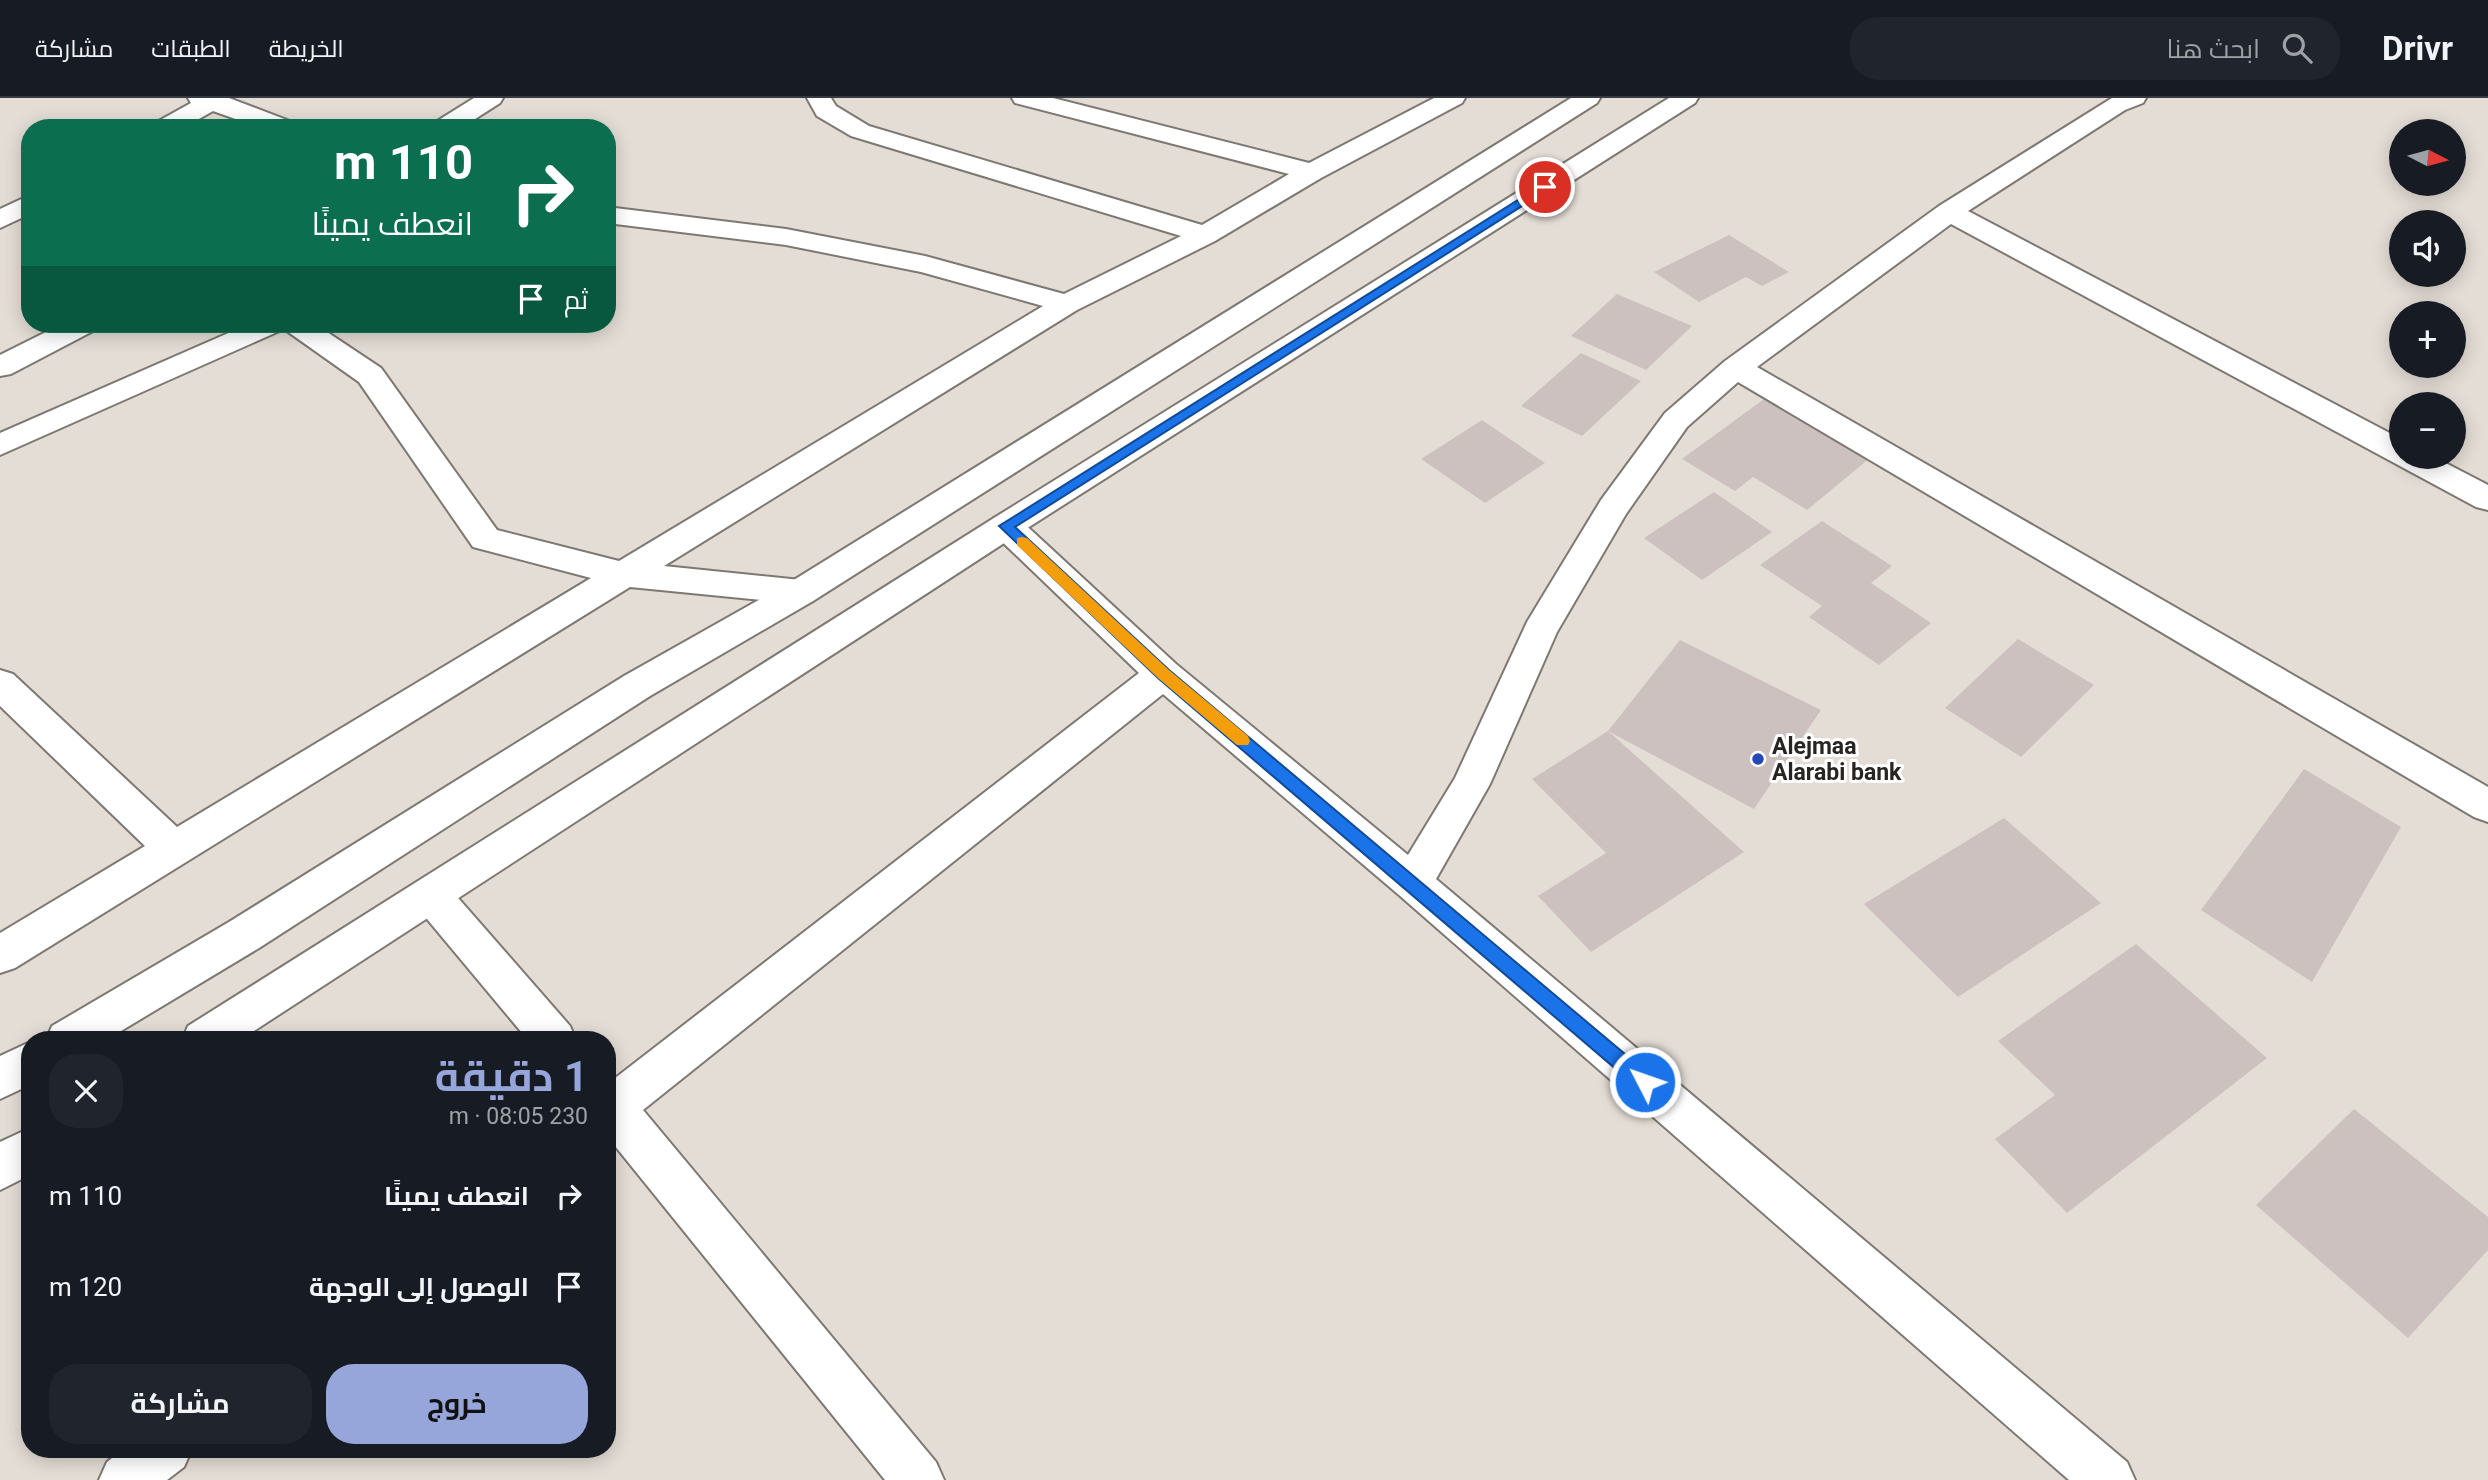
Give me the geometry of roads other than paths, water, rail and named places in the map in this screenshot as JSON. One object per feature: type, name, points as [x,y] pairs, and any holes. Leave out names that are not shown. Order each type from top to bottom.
[{"type":"street","points":[[457,119],[491,98]]},
{"type":"street","points":[[819,98],[826,111],[860,131],[1205,235]]},
{"type":"street","points":[[1024,98],[1312,172]]},
{"type":"street","points":[[1397,98],[1442,104]]},
{"type":"street","points":[[82,1031],[244,935],[637,686],[801,592],[1588,98]]},
{"type":"street","points":[[217,1031],[1006,526],[1686,98]]},
{"type":"street","points":[[1412,883],[1471,784],[1540,631],[1612,508],[1676,420],[1736,368],[1949,212],[2116,105],[2134,98]]},
{"type":"street","points":[[178,119],[210,99],[262,119]]},
{"type":"street","points":[[0,955],[1067,304],[1205,235],[1312,172],[1442,104]]},
{"type":"street","points":[[0,220],[21,208]]},
{"type":"street","points":[[1949,212],[2389,447]]},
{"type":"street","points":[[616,216],[786,237],[925,264],[1067,304]]},
{"type":"street","points":[[0,367],[67,333]]},
{"type":"street","points":[[0,445],[253,333]]},
{"type":"street","points":[[309,333],[370,375],[485,539],[621,574],[801,592]]},
{"type":"street","points":[[1736,368],[2488,806]]},
{"type":"street","points":[[2432,469],[2488,499]]},
{"type":"street","points":[[1006,526],[1163,674],[1412,883],[2109,1480]]},
{"type":"street","points":[[616,1101],[1163,674]]},
{"type":"street","points":[[0,684],[174,849]]},
{"type":"street","points":[[431,895],[547,1031]]},
{"type":"street","points":[[0,1079],[21,1067]]},
{"type":"street","points":[[616,1114],[918,1480]]},
{"type":"street","points":[[0,1168],[21,1155]]},
{"type":"street","points":[[125,1480],[154,1458]]},
{"type":"place","name":"Alejmaa Alarabi bank","points":[[1758,759]]}]
